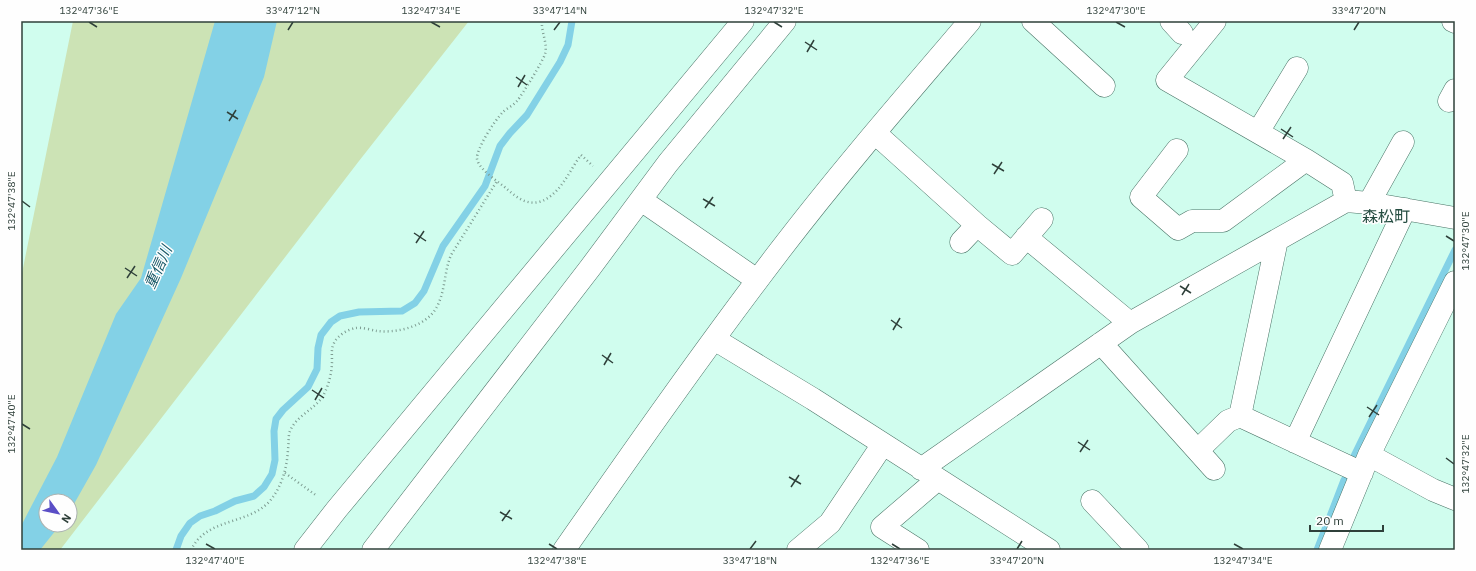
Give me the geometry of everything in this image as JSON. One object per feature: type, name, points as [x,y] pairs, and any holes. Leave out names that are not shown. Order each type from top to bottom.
[{"type":"street","points":[[305,550],[337,509],[610,179],[743,21]]},
{"type":"street","points":[[373,550],[586,274],[668,162],[785,21]]},
{"type":"street","points":[[564,550],[757,280],[851,161],[970,21]]},
{"type":"street","points":[[1033,21],[1104,86]]},
{"type":"street","points":[[1215,21],[1167,80],[1342,182],[1346,201]]},
{"type":"street","points":[[1258,132],[1296,68]]},
{"type":"street","points":[[875,133],[977,225],[1012,254],[1042,219]]},
{"type":"street","points":[[1369,203],[1403,142]]},
{"type":"street","points":[[1177,150],[1141,197],[1178,228],[1192,221],[1228,228],[1306,160]]},
{"type":"street","points":[[641,200],[757,280]]},
{"type":"street","points":[[918,550],[882,527],[930,474],[1101,343],[1130,323],[1346,201],[1369,203],[1455,218]]},
{"type":"street","points":[[1295,442],[1405,209]]},
{"type":"street","points":[[961,242],[977,225]]},
{"type":"street","points":[[1026,237],[1130,323]]},
{"type":"street","points":[[1240,416],[1277,240]]},
{"type":"street","points":[[1330,550],[1365,464],[1455,282]]},
{"type":"street","points":[[714,339],[813,399],[1049,550]]},
{"type":"street","points":[[1101,343],[1214,469]]},
{"type":"street","points":[[1198,450],[1228,421],[1240,416],[1295,442],[1365,464],[1455,499]]},
{"type":"street","points":[[798,550],[830,523],[883,444]]},
{"type":"street","points":[[1092,501],[1138,550]]},
{"type":"path","points":[[542,21],[545,54],[518,101],[501,114],[481,145],[477,159],[481,168],[526,202],[539,202],[559,188],[581,155],[610,179]]},
{"type":"path","points":[[191,550],[194,543],[204,533],[260,509],[267,504],[278,489],[285,473],[289,432],[300,417],[308,412],[323,396],[330,376],[332,361],[331,351],[339,336],[356,328],[396,331],[421,322],[431,314],[442,295],[446,267],[451,255],[495,180]]},
{"type":"path","points":[[285,473],[337,509]]},
{"type":"green space","points":[[73,21],[469,21],[359,161],[78,527],[78,493],[38,493],[38,533],[73,533],[60,550],[21,550],[21,278]]},
{"type":"water","name":"重信川","points":[[215,21],[277,21],[264,77],[181,278],[96,465],[78,497],[78,493],[38,493],[57,457],[116,314],[141,278]]},
{"type":"water","points":[[38,493],[38,533],[54,533],[40,550],[21,550],[21,526]]},
{"type":"waterway","points":[[176,550],[181,536],[190,523],[200,516],[215,511],[235,501],[254,496],[264,487],[272,474],[275,460],[274,431],[276,419],[283,410],[308,387],[317,369],[318,348],[321,335],[331,322],[340,316],[359,312],[402,311],[415,303],[424,291],[443,246],[485,186],[500,146],[527,115],[560,62],[568,45],[572,21]]},
{"type":"waterway","points":[[1353,458],[1455,250]]},
{"type":"waterway","points":[[1317,550],[1344,480]]},
{"type":"district","name":"森松町","points":[[1386,216]]}]
